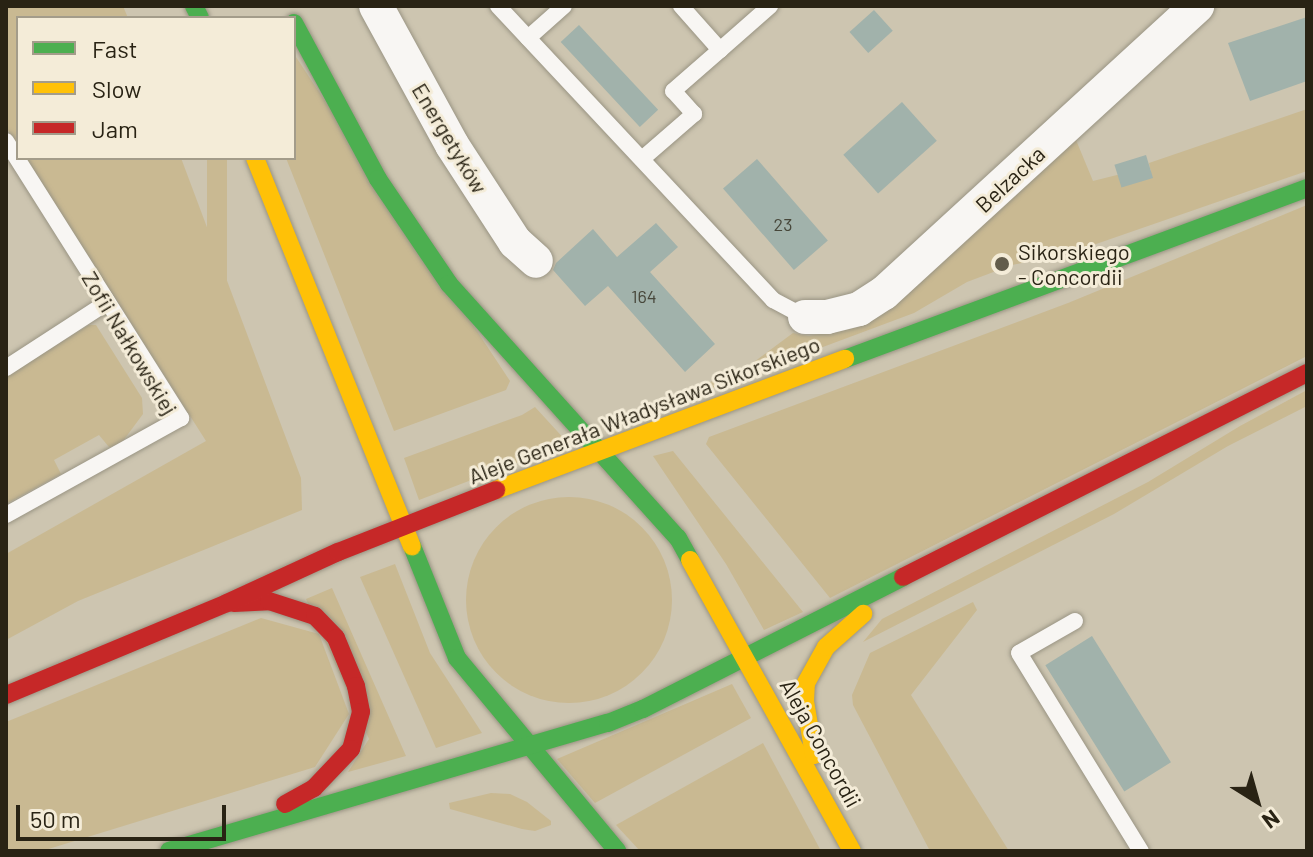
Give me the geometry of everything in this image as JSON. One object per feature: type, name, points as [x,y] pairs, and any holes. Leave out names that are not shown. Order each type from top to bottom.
[{"type":"main road","name":"Aleja Concordii","points":[[296,26],[378,179],[424,250],[472,311],[678,538],[852,851]]},
{"type":"main road","points":[[256,160],[457,658],[617,851]]},
{"type":"main road","name":"Aleje Generała Władysława Sikorskiego","points":[[6,695],[227,603],[338,552],[597,451],[1307,188]]},
{"type":"main road","points":[[169,851],[608,723],[747,658],[1307,373]]},
{"type":"main road","points":[[820,789],[805,701],[811,671],[835,638],[908,577]]},
{"type":"main road","points":[[227,603],[269,601],[301,610],[322,621],[336,638],[349,667],[361,712],[355,740],[334,770],[314,788],[241,829]]},
{"type":"street","name":"Energetyków","points":[[376,6],[452,145],[515,242],[536,261]]},
{"type":"street","name":"Belzacka","points":[[805,317],[827,317],[859,309],[884,293],[1197,6]]},
{"type":"lane","points":[[498,6],[773,300],[805,317]]},
{"type":"lane","points":[[528,38],[564,6]]},
{"type":"lane","points":[[681,6],[720,50]]},
{"type":"lane","points":[[642,159],[694,114],[673,91],[770,6]]},
{"type":"lane","name":"Zofii Nałkowskiej","points":[[6,515],[181,418],[18,160]]},
{"type":"lane","points":[[6,368],[106,303]]},
{"type":"lane","points":[[1075,621],[1019,653],[1141,851]]},
{"type":"shaded area","points":[[6,6],[123,6],[127,16],[16,16],[16,143],[6,127]]},
{"type":"shaded area","points":[[296,57],[510,381],[506,390],[394,431],[287,160],[296,160]]},
{"type":"shaded area","points":[[1307,109],[1307,171],[1073,252],[1012,265],[967,282],[914,313],[689,397],[696,387],[742,371],[793,333],[809,336],[843,329],[1076,140],[1093,181],[1117,175],[1152,178],[1149,163]]},
{"type":"shaded area","points":[[27,160],[182,160],[301,478],[302,510],[78,601],[6,640],[6,554],[206,441]]},
{"type":"shaded area","points":[[207,160],[227,160],[227,479],[207,479]]},
{"type":"shaded area","points":[[1307,205],[1307,356],[830,598],[706,444],[709,437],[1068,303]]},
{"type":"shaded area","points":[[89,325],[96,325],[142,398],[143,414],[120,445],[109,447],[99,435],[54,460],[61,474],[6,504],[6,376]]},
{"type":"shaded area","points":[[1307,390],[1307,406],[1228,446],[1114,514],[863,642],[882,619],[1148,482]]},
{"type":"shaded area","points":[[535,407],[568,443],[419,500],[404,458],[522,415]]},
{"type":"shaded area","points":[[673,451],[803,612],[764,630],[726,564],[653,456]]},
{"type":"shaded area","points":[[569,497],[608,505],[642,527],[664,561],[672,600],[664,639],[642,673],[608,695],[569,703],[530,695],[496,673],[474,639],[466,600],[474,561],[496,527],[530,505]]},
{"type":"shaded area","points":[[395,564],[430,653],[482,733],[436,748],[360,577]]},
{"type":"shaded area","points":[[332,588],[406,756],[348,772],[369,739],[306,599]]},
{"type":"shaded area","points":[[973,602],[977,610],[911,695],[1009,851],[930,851],[853,705],[852,695],[870,653]]},
{"type":"shaded area","points":[[261,618],[319,634],[349,714],[315,767],[42,851],[6,851],[6,722]]},
{"type":"shaded area","points":[[732,684],[751,718],[595,803],[557,759]]},
{"type":"shaded area","points":[[763,743],[821,851],[640,851],[616,825]]},
{"type":"shaded area","points":[[491,793],[510,794],[527,802],[551,821],[551,825],[535,831],[522,829],[450,809],[449,803]]},
{"type":"building","points":[[874,10],[893,31],[868,53],[849,32]]},
{"type":"building","points":[[1307,17],[1307,81],[1250,101],[1228,43]]},
{"type":"building","points":[[579,25],[658,110],[640,127],[561,42]]},
{"type":"building","points":[[902,102],[937,141],[878,194],[843,155]]},
{"type":"building","points":[[1146,155],[1153,178],[1121,188],[1114,165]]},
{"type":"building","points":[[757,159],[828,241],[794,270],[723,189]]},
{"type":"building","points":[[656,223],[678,247],[650,272],[715,344],[685,372],[608,286],[585,306],[553,270],[556,263],[593,229],[617,257]]},
{"type":"building","points":[[1092,636],[1171,762],[1124,792],[1045,665]]},
{"type":"traffic: fast","points":[[194,6],[199,16]]},
{"type":"traffic: fast","points":[[296,27],[378,179],[449,284],[678,538],[690,560]]},
{"type":"traffic: fast","points":[[845,359],[1307,188]]},
{"type":"traffic: fast","points":[[412,546],[457,658],[617,851]]},
{"type":"traffic: fast","points":[[169,851],[608,723],[643,709],[903,577]]},
{"type":"traffic: slow","points":[[256,160],[412,546]]},
{"type":"traffic: slow","points":[[496,490],[845,359]]},
{"type":"traffic: slow","points":[[690,560],[852,851]]},
{"type":"traffic: slow","points":[[814,755],[805,701],[806,683],[826,647],[863,614]]},
{"type":"traffic: jam","points":[[903,577],[1307,373]]},
{"type":"traffic: jam","points":[[6,695],[227,603],[338,552],[496,490]]},
{"type":"traffic: jam","points":[[234,603],[269,601],[315,616],[336,638],[356,686],[361,712],[351,749],[314,788],[285,804]]},
{"type":"place","name":"Sikorskiego - Concordii","points":[[1002,264]]}]
